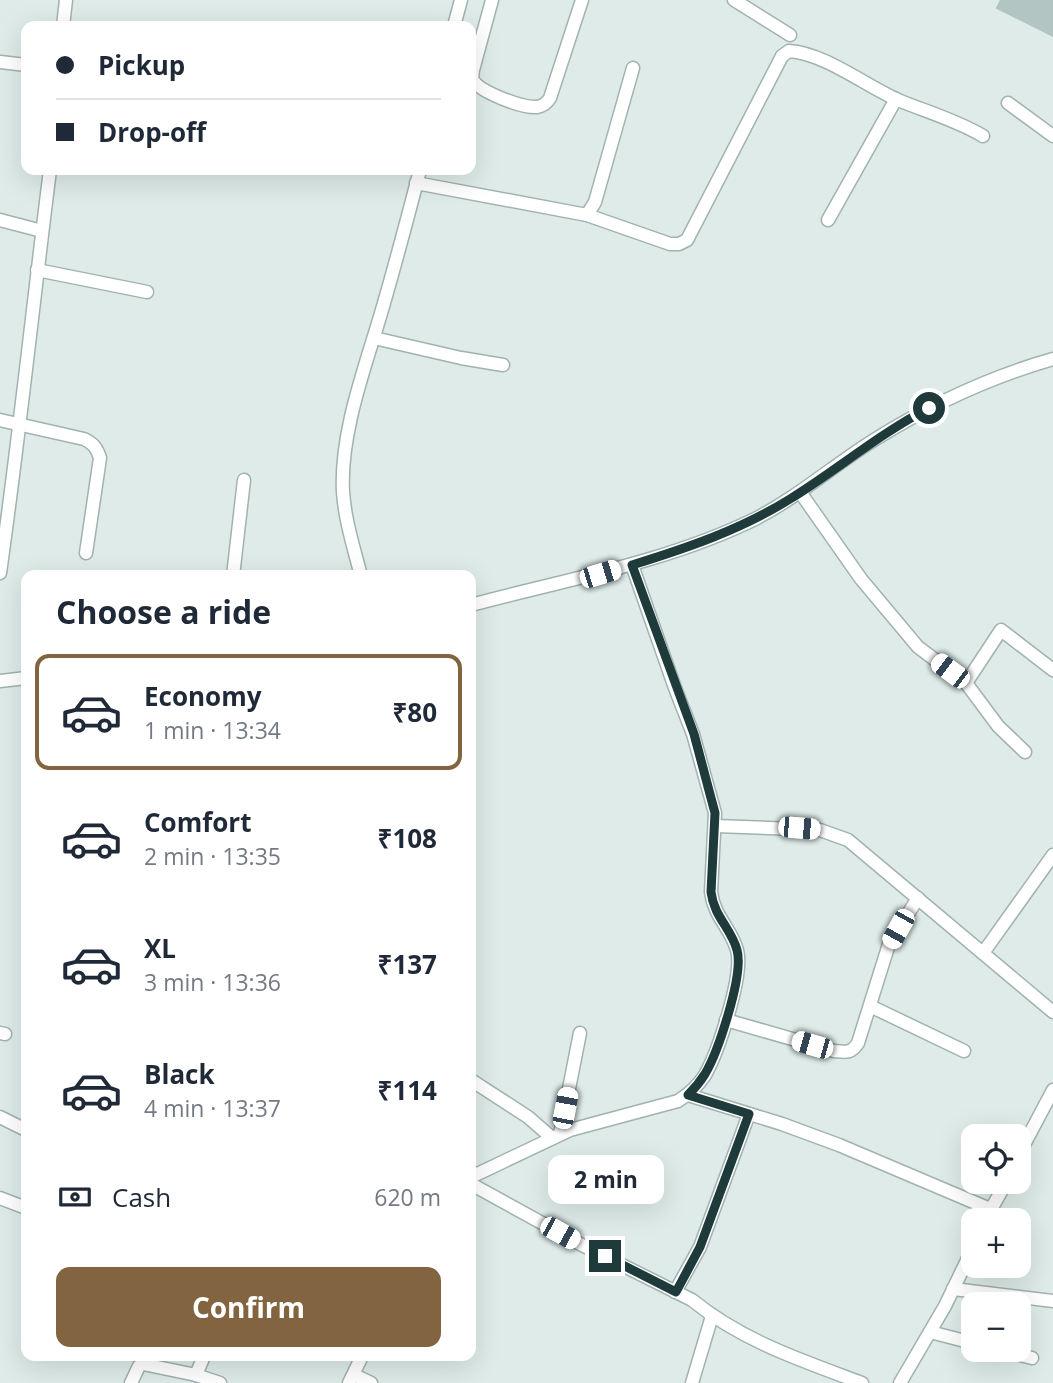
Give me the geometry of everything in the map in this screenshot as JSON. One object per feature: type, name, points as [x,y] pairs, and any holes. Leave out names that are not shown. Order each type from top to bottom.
[{"type":"street","points":[[64,21],[66,0]]},
{"type":"street","points":[[455,21],[461,0]]},
{"type":"street","points":[[476,63],[492,0]]},
{"type":"street","points":[[476,83],[482,90],[531,107],[546,104],[582,0]]},
{"type":"street","points":[[734,0],[790,35]]},
{"type":"street","points":[[425,175],[587,215],[670,244],[679,244],[687,240],[782,56],[789,51],[801,52],[896,99],[959,122],[984,136]]},
{"type":"street","points":[[0,62],[21,64]]},
{"type":"street","points":[[587,215],[595,202],[633,68]]},
{"type":"street","points":[[828,220],[896,99]]},
{"type":"street","points":[[1008,103],[1053,136]]},
{"type":"street","points":[[0,573],[2,539],[19,425],[49,175]]},
{"type":"street","points":[[360,570],[343,490],[353,412],[416,175]]},
{"type":"street","points":[[0,220],[42,231]]},
{"type":"street","points":[[37,270],[148,292]]},
{"type":"street","points":[[374,338],[503,365]]},
{"type":"street","points":[[476,604],[632,565],[715,538],[800,492],[873,441],[923,411],[1026,367],[1053,359]]},
{"type":"street","points":[[0,421],[93,443],[100,458],[86,553]]},
{"type":"street","points":[[234,570],[244,480]]},
{"type":"street","points":[[800,492],[861,579],[918,647],[966,683],[998,726],[1025,752]]},
{"type":"street","points":[[476,1174],[555,1135],[678,1101],[688,1095],[706,1073],[736,984],[739,960],[736,947],[712,905],[715,813],[694,734],[632,565]]},
{"type":"street","points":[[966,683],[1001,630],[1053,670]]},
{"type":"street","points":[[0,681],[21,679]]},
{"type":"street","points":[[716,826],[820,830],[848,840],[1053,1012]]},
{"type":"street","points":[[983,953],[1053,855]]},
{"type":"street","points":[[726,1020],[834,1051],[848,1053],[854,1050],[889,944],[918,898]]},
{"type":"street","points":[[870,1006],[964,1051]]},
{"type":"street","points":[[555,1135],[580,1033]]},
{"type":"street","points":[[476,1083],[555,1135]]},
{"type":"street","points":[[1031,1131],[1053,1090]]},
{"type":"street","points":[[688,1095],[839,1144],[975,1208]]},
{"type":"street","points":[[676,1292],[700,1247],[749,1114]]},
{"type":"street","points":[[0,1117],[21,1128]]},
{"type":"street","points":[[476,1187],[582,1245],[692,1300],[712,1316],[750,1338],[862,1383]]},
{"type":"street","points":[[0,1198],[21,1206]]},
{"type":"street","points":[[900,1383],[961,1273]]},
{"type":"street","points":[[953,1289],[1053,1301]]},
{"type":"street","points":[[692,1383],[712,1316]]},
{"type":"street","points":[[930,1332],[961,1340]]},
{"type":"street","points":[[196,1375],[202,1361]]},
{"type":"street","points":[[360,1361],[351,1379],[371,1383]]},
{"type":"street","points":[[131,1383],[139,1366],[143,1364],[220,1383]]},
{"type":"building","points":[[1001,0],[1053,0],[1053,36],[997,8]]},
{"type":"route","points":[[605,1256],[676,1292],[700,1247],[749,1114],[688,1095],[706,1073],[732,1005],[739,960],[736,947],[712,905],[715,813],[694,734],[632,565],[715,538],[758,517],[791,498],[873,441],[929,408]]}]
